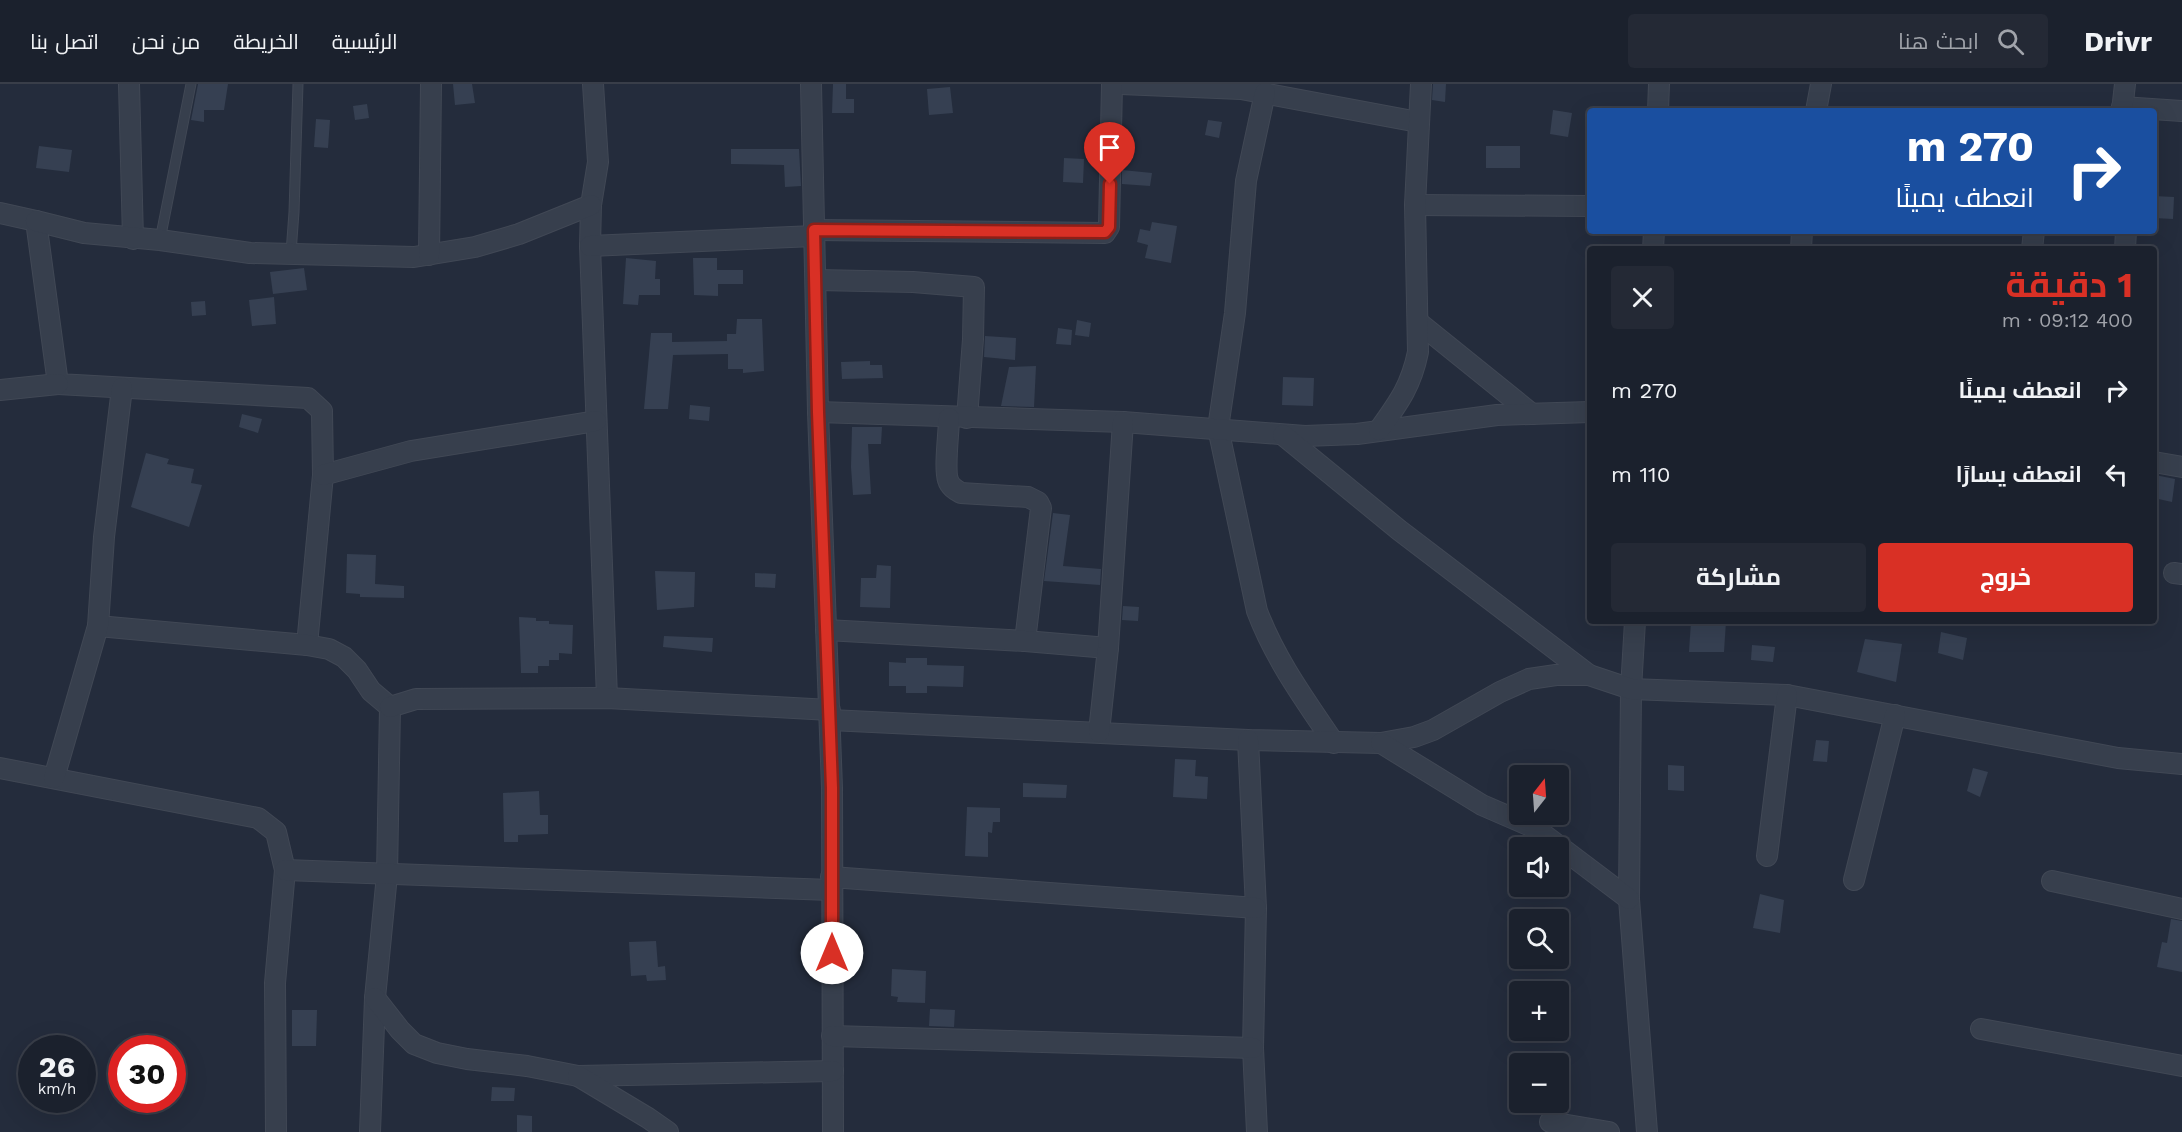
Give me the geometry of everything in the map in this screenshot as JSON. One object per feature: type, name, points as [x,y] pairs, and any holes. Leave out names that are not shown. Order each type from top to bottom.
[{"type":"street","points":[[129,84],[133,239]]},
{"type":"street","points":[[429,255],[431,84]]},
{"type":"street","points":[[593,84],[598,162],[591,205],[590,246],[607,698]]},
{"type":"street","points":[[811,84],[818,412],[832,788],[833,1132]]},
{"type":"street","points":[[590,246],[814,233],[1105,232],[1109,227],[1112,84]]},
{"type":"street","points":[[1121,84],[1241,86],[1264,93],[1418,122]]},
{"type":"street","points":[[1379,430],[1406,392],[1418,352],[1415,205],[1420,84]]},
{"type":"street","points":[[1658,108],[1659,84]]},
{"type":"street","points":[[1817,108],[1821,84]]},
{"type":"street","points":[[2122,108],[2125,84]]},
{"type":"street","points":[[1264,93],[1246,182],[1235,313],[1218,428],[1257,611],[1267,638],[1334,743]]},
{"type":"street","points":[[2157,110],[2182,111]]},
{"type":"street","points":[[0,213],[84,233],[160,240],[250,253],[414,256],[475,247],[519,234],[591,205]]},
{"type":"street","points":[[1415,205],[1587,206]]},
{"type":"street","points":[[36,221],[58,384]]},
{"type":"street","points":[[816,280],[913,282],[974,287],[973,339],[947,474],[954,489],[962,493],[1028,497],[1038,502],[1041,508],[1025,641]]},
{"type":"street","points":[[1418,322],[1532,414]]},
{"type":"street","points":[[0,390],[58,384],[308,398],[322,411],[323,475],[307,645]]},
{"type":"street","points":[[54,778],[98,626],[104,537],[122,388]]},
{"type":"street","points":[[818,412],[1123,422],[1284,435],[1330,436],[1497,415],[1587,412]]},
{"type":"street","points":[[323,475],[411,451],[596,421]]},
{"type":"street","points":[[1099,732],[1108,648],[1123,422]]},
{"type":"street","points":[[1284,435],[1399,530],[1589,675],[1630,689],[1787,695],[2118,758],[2182,764]]},
{"type":"street","points":[[2157,463],[2182,467]]},
{"type":"street","points":[[1635,624],[1630,689],[1629,899],[1647,1132]]},
{"type":"street","points":[[98,626],[307,645],[329,649],[344,657],[357,670],[371,691],[390,707]]},
{"type":"street","points":[[826,630],[1108,648]]},
{"type":"street","points":[[390,707],[416,699],[607,698],[1099,732],[1248,740],[1381,743],[1414,737],[1433,729],[1500,692],[1529,679],[1556,675],[1589,675]]},
{"type":"street","points":[[1767,856],[1787,695]]},
{"type":"street","points":[[370,1132],[375,998],[387,875],[390,707]]},
{"type":"street","points":[[1854,880],[1894,715]]},
{"type":"street","points":[[1248,740],[1256,908],[1253,1048],[1257,1132]]},
{"type":"street","points":[[1381,743],[1482,805],[1535,828],[1629,899]]},
{"type":"street","points":[[0,768],[258,818],[276,832],[285,870],[275,982],[276,1132]]},
{"type":"street","points":[[285,870],[387,875],[831,883],[1256,908]]},
{"type":"street","points":[[2052,881],[2182,909]]},
{"type":"street","points":[[375,998],[399,1030],[414,1044],[437,1053],[578,1076],[833,1071]]},
{"type":"street","points":[[1981,1029],[2182,1066]]},
{"type":"street","points":[[832,1036],[1253,1048]]},
{"type":"street","points":[[578,1076],[668,1132]]},
{"type":"street","points":[[1550,1122],[1609,1132]]},
{"type":"lane","points":[[160,240],[191,84]]},
{"type":"lane","points":[[291,253],[298,84]]},
{"type":"building","points":[[198,84],[228,84],[224,110],[204,110],[204,122],[191,120]]},
{"type":"building","points":[[453,84],[472,84],[475,103],[455,105]]},
{"type":"building","points":[[833,84],[846,84],[846,99],[854,99],[854,113],[832,113]]},
{"type":"building","points":[[1433,84],[1446,84],[1445,102],[1432,100]]},
{"type":"building","points":[[950,87],[953,113],[929,115],[927,89]]},
{"type":"building","points":[[367,104],[369,118],[355,120],[353,106]]},
{"type":"building","points":[[1553,110],[1572,113],[1568,137],[1550,134]]},
{"type":"building","points":[[316,119],[330,120],[328,148],[314,147]]},
{"type":"building","points":[[1208,120],[1222,122],[1219,138],[1205,135]]},
{"type":"building","points":[[39,146],[72,150],[69,172],[36,168]]},
{"type":"building","points":[[1486,146],[1520,146],[1520,168],[1486,168]]},
{"type":"building","points":[[731,149],[799,149],[801,186],[785,187],[784,165],[731,164]]},
{"type":"building","points":[[1064,158],[1084,159],[1083,183],[1063,182]]},
{"type":"building","points":[[1122,170],[1152,173],[1150,186],[1122,184]]},
{"type":"building","points":[[2157,196],[2174,197],[2173,219],[2157,218]]},
{"type":"building","points":[[1152,222],[1177,226],[1171,263],[1145,258],[1148,245],[1137,242],[1140,229],[1150,231]]},
{"type":"building","points":[[626,258],[656,261],[655,279],[660,279],[660,295],[639,295],[638,305],[623,304]]},
{"type":"building","points":[[693,258],[717,258],[717,270],[743,270],[743,284],[718,284],[718,296],[694,295]]},
{"type":"building","points":[[304,268],[307,290],[273,294],[270,272]]},
{"type":"building","points":[[274,297],[276,324],[252,326],[249,300]]},
{"type":"building","points":[[205,301],[206,315],[192,316],[191,302]]},
{"type":"building","points":[[737,319],[762,319],[764,371],[743,373],[743,369],[728,369],[728,354],[673,355],[668,409],[644,409],[651,333],[672,333],[672,342],[727,341],[727,334],[736,334]]},
{"type":"building","points":[[1077,320],[1091,323],[1089,337],[1075,335]]},
{"type":"building","points":[[1058,328],[1072,330],[1071,345],[1056,344]]},
{"type":"building","points":[[985,336],[1016,338],[1015,360],[984,357]]},
{"type":"building","points":[[870,361],[870,365],[882,365],[883,378],[842,379],[841,362]]},
{"type":"building","points":[[1036,366],[1034,407],[1001,406],[1009,367]]},
{"type":"building","points":[[1283,377],[1314,378],[1313,406],[1282,405]]},
{"type":"building","points":[[690,405],[710,407],[709,421],[689,419]]},
{"type":"building","points":[[242,414],[262,419],[258,433],[239,427]]},
{"type":"building","points":[[852,427],[882,427],[881,444],[868,444],[871,494],[853,495]]},
{"type":"building","points":[[146,453],[169,459],[167,464],[194,469],[191,483],[202,485],[189,527],[131,507]]},
{"type":"building","points":[[2157,475],[2175,479],[2172,502],[2157,499]]},
{"type":"building","points":[[1053,513],[1070,515],[1063,566],[1101,569],[1100,585],[1044,581]]},
{"type":"building","points":[[347,554],[376,555],[375,584],[404,586],[404,598],[360,597],[360,594],[346,593]]},
{"type":"building","points":[[877,565],[891,566],[890,608],[860,607],[861,578],[876,578]]},
{"type":"building","points":[[655,571],[695,572],[694,607],[657,610]]},
{"type":"building","points":[[755,573],[776,574],[775,588],[755,587]]},
{"type":"building","points":[[1123,606],[1139,607],[1138,621],[1122,620]]},
{"type":"building","points":[[519,617],[549,621],[549,624],[573,625],[572,654],[559,653],[559,660],[549,660],[549,666],[538,666],[538,673],[521,673]]},
{"type":"building","points":[[1691,624],[1726,624],[1724,652],[1689,652]]},
{"type":"building","points":[[1941,632],[1967,638],[1963,660],[1938,653]]},
{"type":"building","points":[[664,636],[713,638],[712,652],[663,647]]},
{"type":"building","points":[[1865,639],[1902,644],[1896,682],[1857,672]]},
{"type":"building","points":[[1752,645],[1775,647],[1773,662],[1751,660]]},
{"type":"building","points":[[906,658],[927,658],[927,665],[964,666],[963,687],[927,686],[927,693],[906,693],[906,686],[889,686],[889,662],[906,663]]},
{"type":"building","points":[[1816,740],[1829,741],[1827,762],[1813,761]]},
{"type":"building","points":[[1175,759],[1196,760],[1195,776],[1208,777],[1207,799],[1173,797]]},
{"type":"building","points":[[1668,765],[1684,766],[1684,791],[1668,790]]},
{"type":"building","points":[[1973,768],[1988,772],[1980,797],[1967,791]]},
{"type":"building","points":[[1023,783],[1067,785],[1066,798],[1023,797]]},
{"type":"building","points":[[539,791],[540,815],[548,815],[548,834],[518,835],[518,842],[504,842],[503,793]]},
{"type":"building","points":[[967,807],[1000,808],[1000,822],[993,822],[992,833],[988,832],[988,857],[965,856]]},
{"type":"building","points":[[1760,894],[1784,900],[1780,933],[1753,928]]},
{"type":"building","points":[[2171,919],[2182,921],[2182,972],[2157,967],[2162,942],[2167,943]]},
{"type":"building","points":[[656,941],[658,967],[665,966],[666,980],[647,981],[646,975],[631,976],[629,942]]},
{"type":"building","points":[[892,969],[926,971],[925,1003],[897,1002],[898,997],[891,996]]},
{"type":"building","points":[[930,1009],[955,1010],[954,1027],[929,1026]]},
{"type":"building","points":[[292,1010],[317,1010],[316,1046],[292,1046]]},
{"type":"building","points":[[492,1087],[515,1088],[514,1101],[491,1101]]},
{"type":"building","points":[[517,1115],[532,1116],[532,1132],[517,1132]]},
{"type":"route","points":[[832,953],[832,788],[818,412],[814,230],[1101,233],[1107,231],[1109,227],[1110,184]]}]
